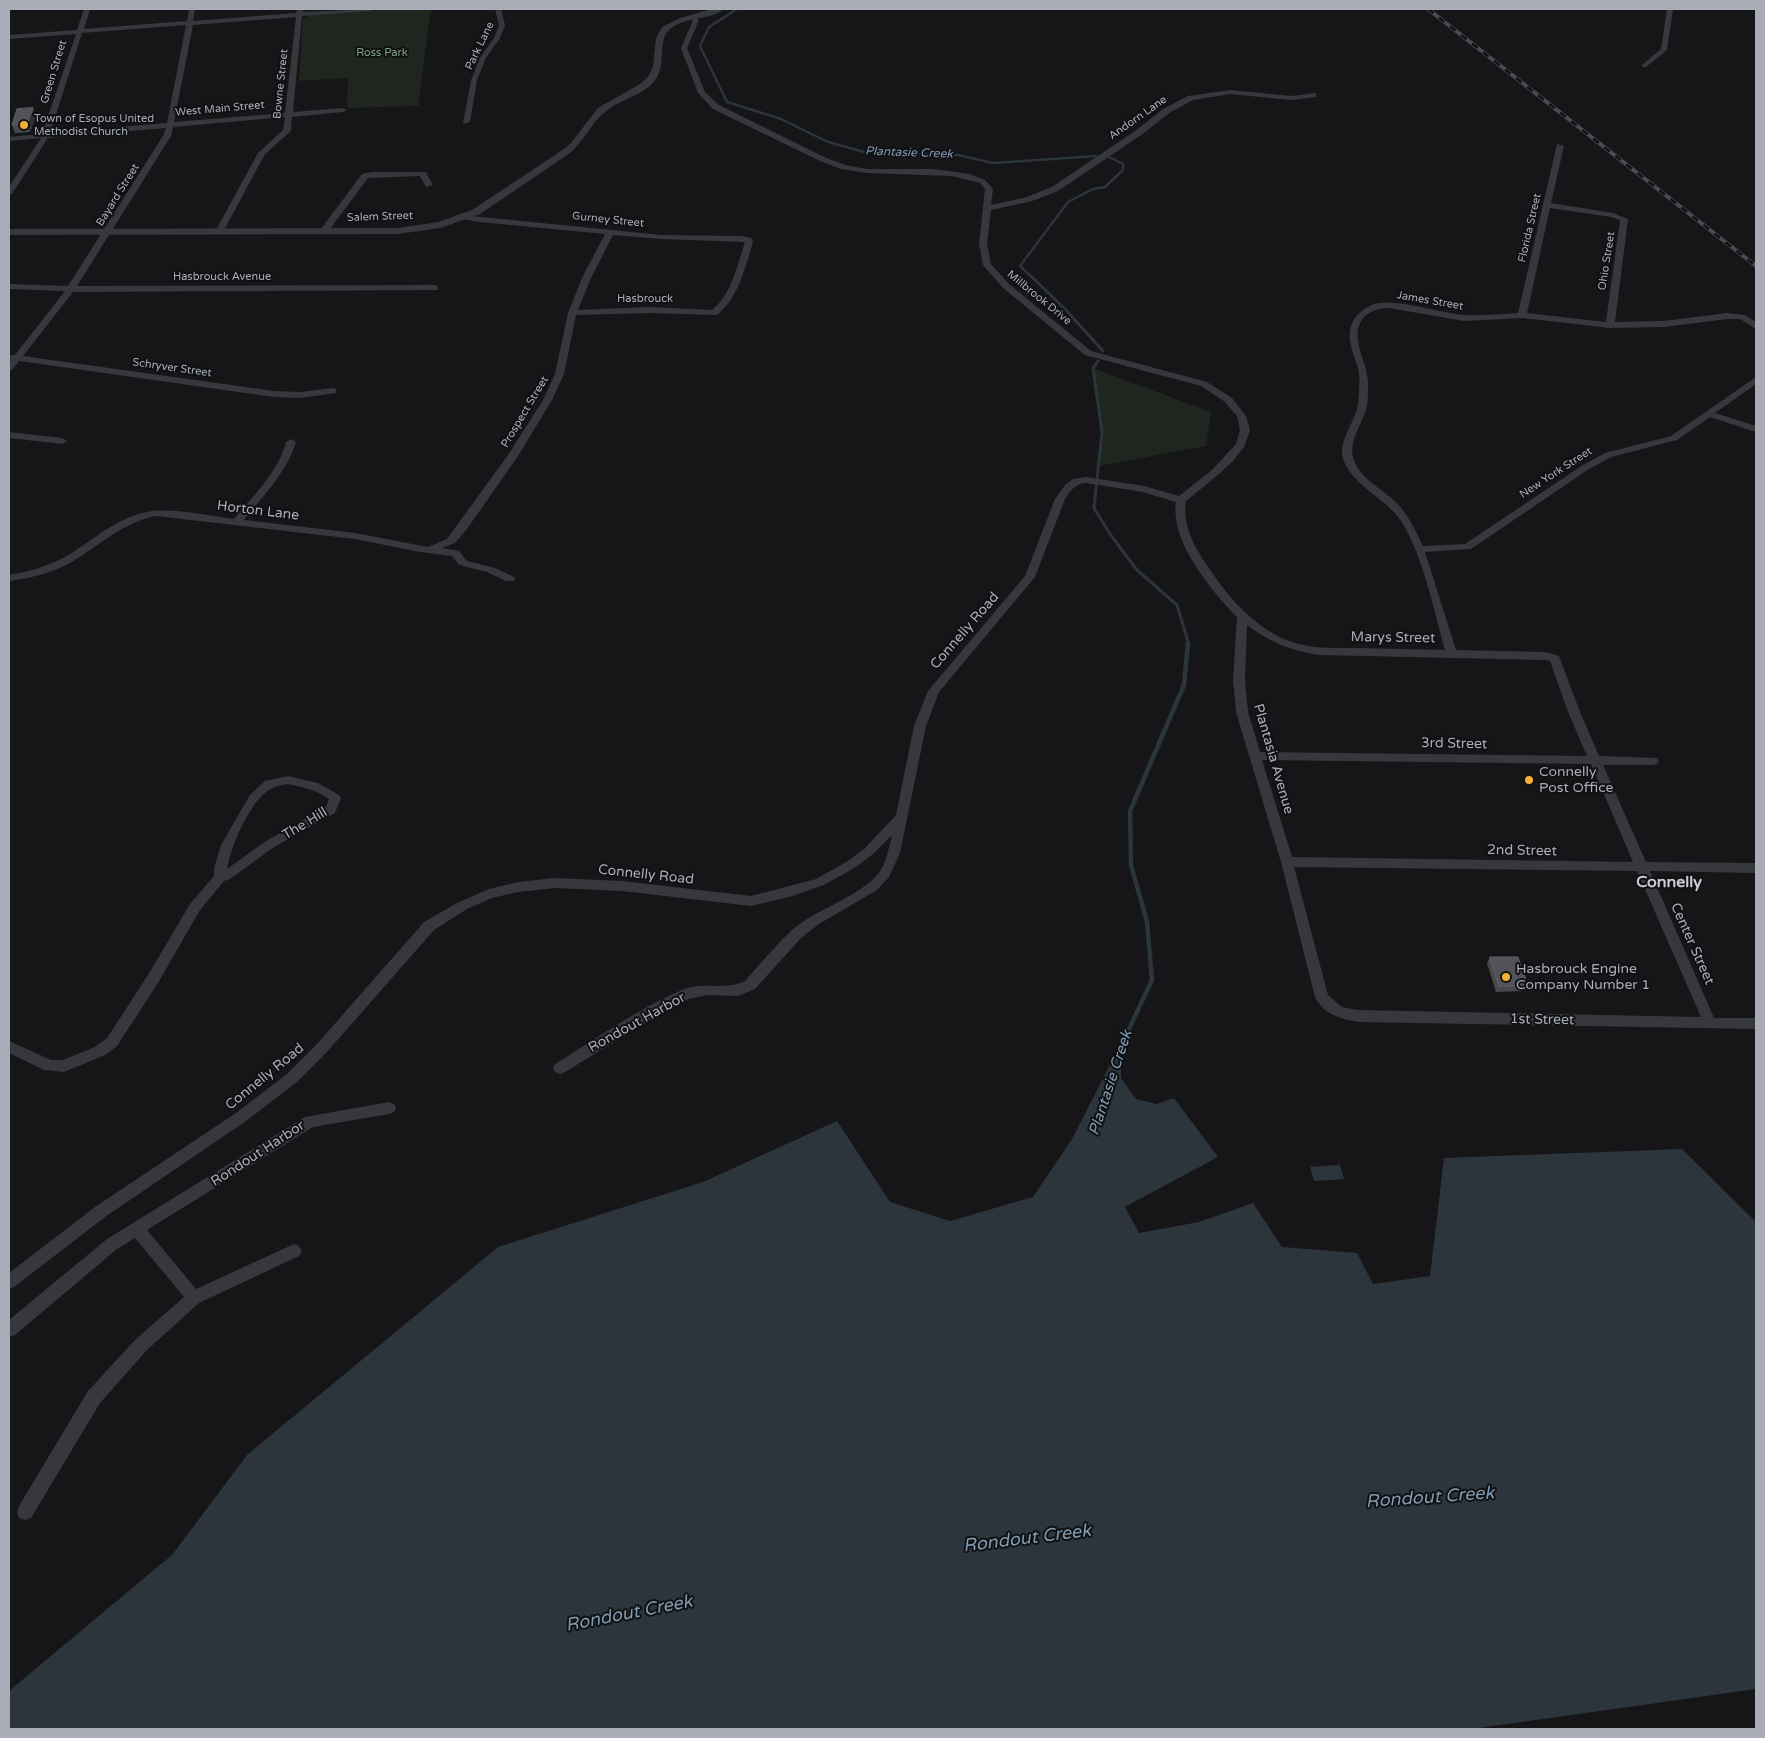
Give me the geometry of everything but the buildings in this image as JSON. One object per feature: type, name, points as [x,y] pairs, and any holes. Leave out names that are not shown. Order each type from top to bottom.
[{"type":"street","name":"Green Street","points":[[9,192],[46,136],[87,9]]},
{"type":"street","name":"Bayard Street","points":[[9,368],[13,357],[71,289],[167,136],[192,9]]},
{"type":"street","points":[[9,37],[300,12],[371,9]]},
{"type":"street","name":"Park Lane","points":[[466,122],[474,80],[483,58],[497,38],[502,25],[498,9]]},
{"type":"street","name":"Salem Street","points":[[9,232],[416,229],[466,217],[484,208],[567,151],[574,145],[601,110],[648,83],[658,67],[662,34],[670,26],[720,9]]},
{"type":"street","points":[[1644,66],[1664,50],[1670,9]]},
{"type":"street","name":"Bowne Street","points":[[220,230],[262,153],[287,131],[300,12]]},
{"type":"street","name":"Millbrook Drive","points":[[693,17],[696,20],[695,26],[686,40],[684,48],[686,56],[702,94],[716,107],[836,166],[876,172],[932,172],[976,179],[987,186],[987,208],[983,244],[987,265],[1006,286],[1088,352],[1204,384],[1220,393],[1240,410],[1245,426],[1244,437],[1238,452],[1181,500]]},
{"type":"street","name":"Andorn Lane","points":[[987,208],[1030,199],[1055,189],[1141,131],[1166,111],[1191,98],[1205,94],[1230,92],[1291,98],[1313,95]]},
{"type":"street","name":"West Main Street","points":[[9,139],[343,110]]},
{"type":"street","name":"Florida Street","points":[[1522,315],[1560,146]]},
{"type":"street","points":[[324,231],[365,176],[372,174],[423,174],[429,185]]},
{"type":"street","name":"Ohio Street","points":[[1548,205],[1613,215],[1624,219],[1610,325]]},
{"type":"street","name":"Gurney Street","points":[[466,217],[480,220],[669,238],[732,238],[748,240],[749,242],[735,286],[724,305],[717,311]]},
{"type":"street","name":"Prospect Street","points":[[428,549],[436,548],[451,541],[527,434],[558,378],[572,313],[589,272],[612,232]]},
{"type":"street","name":"Hasbrouck Avenue","points":[[9,286],[71,289],[434,288]]},
{"type":"street","name":"James Street","points":[[1452,654],[1419,548],[1406,521],[1393,505],[1361,478],[1349,461],[1347,445],[1362,407],[1364,384],[1363,373],[1353,337],[1356,323],[1369,309],[1389,305],[1464,318],[1522,315],[1610,325],[1664,324],[1722,317],[1742,317],[1756,326]]},
{"type":"street","name":"Hasbrouck","points":[[572,313],[650,310],[710,313],[717,311]]},
{"type":"street","name":"Schryver Street","points":[[13,357],[274,394],[300,395],[333,391]]},
{"type":"street","name":"New York Street","points":[[1419,548],[1468,547],[1586,467],[1608,455],[1674,438],[1756,380]]},
{"type":"street","points":[[1709,414],[1756,429]]},
{"type":"street","points":[[9,434],[62,441]]},
{"type":"street","points":[[238,522],[284,461],[291,442]]},
{"type":"street","name":"Connelly Road","points":[[9,1282],[100,1212],[241,1117],[292,1078],[322,1048],[429,926],[462,906],[489,894],[518,887],[555,883],[622,886],[751,901],[790,892],[820,882],[852,864],[869,851],[902,817],[920,726],[934,691],[1030,577],[1060,499],[1069,486],[1076,481],[1086,480],[1144,488],[1181,500]]},
{"type":"street","points":[[1181,500],[1179,505],[1181,525],[1194,553],[1205,573],[1242,616]]},
{"type":"street","name":"Horton Lane","points":[[9,578],[26,576],[52,567],[77,554],[128,521],[147,514],[168,513],[355,536],[455,553],[463,563],[491,570],[510,579]]},
{"type":"street","name":"Marys Street","points":[[1242,616],[1258,629],[1284,644],[1319,651],[1553,657]]},
{"type":"street","name":"Plantasia Avenue","points":[[1242,616],[1240,680],[1242,712],[1287,862],[1322,997],[1329,1007]]},
{"type":"street","name":"Center Street","points":[[1553,657],[1595,760],[1710,1023]]},
{"type":"street","name":"3rd Street","points":[[1254,756],[1653,761]]},
{"type":"street","name":"The Hill","points":[[9,1047],[49,1066],[64,1066],[100,1052],[112,1042],[153,979],[195,907],[220,878],[226,876],[270,844],[331,810],[336,798],[324,789],[306,782],[288,780],[271,784],[260,790],[248,807],[223,856],[220,878]]},
{"type":"street","name":"Rondout Harbor","points":[[560,1068],[662,1006],[688,994],[707,990],[738,991],[750,985],[796,934],[814,920],[873,887],[885,874],[894,853],[902,817]]},
{"type":"street","name":"2nd Street","points":[[1287,862],[1756,868]]},
{"type":"street","name":"1st Street","points":[[1329,1007],[1336,1012],[1358,1016],[1756,1024]]},
{"type":"street","name":"Rondout Harbor","points":[[9,1330],[112,1244],[310,1121],[389,1108]]},
{"type":"street","points":[[138,1229],[194,1298]]},
{"type":"street","points":[[25,1512],[94,1397],[140,1346],[194,1298],[294,1251]]},
{"type":"green space","name":"Ross Park","points":[[390,9],[431,9],[418,106],[347,108],[348,78],[299,81],[303,19],[309,15]]},
{"type":"green space","points":[[1093,368],[1211,412],[1206,446],[1099,466],[1102,432]]},
{"type":"water","name":"Rondout Creek","points":[[1121,1043],[1121,1078],[1136,1099],[1157,1104],[1174,1098],[1218,1157],[1125,1207],[1139,1233],[1199,1222],[1253,1203],[1282,1247],[1357,1253],[1373,1284],[1430,1276],[1444,1158],[1682,1149],[1756,1222],[1756,1689],[1472,1729],[9,1729],[9,1691],[172,1555],[247,1455],[498,1247],[703,1182],[837,1121],[890,1202],[950,1221],[1033,1197],[1072,1139]]},
{"type":"water","points":[[1340,1165],[1344,1179],[1314,1181],[1310,1167]]},
{"type":"waterway","name":"Plantasie Creek","points":[[737,9],[709,27],[700,46],[727,102],[781,119],[828,142],[864,152],[958,155],[993,163],[1096,156]]},
{"type":"waterway","name":"Plantasie Creek","points":[[1035,280],[1020,266],[1068,202],[1093,189],[1105,187],[1123,170],[1123,164],[1109,157]]},
{"type":"waterway","name":"Plantasie Creek","points":[[1034,279],[1066,310],[1103,351]]},
{"type":"waterway","name":"Plantasie Creek","points":[[1098,361],[1093,368],[1102,432],[1094,508],[1110,534],[1137,570],[1177,605],[1189,645]]},
{"type":"waterway","name":"Plantasie Creek","points":[[1120,1048],[1152,980],[1147,922],[1131,865],[1130,811],[1184,685],[1188,643]]},
{"type":"railway","points":[[1428,9],[1756,266]]},
{"type":"place","name":"Town of Esopus United Methodist Church","points":[[24,125]]},
{"type":"place","name":"Connelly Post Office","points":[[1529,780]]},
{"type":"place","name":"Hasbrouck Engine Company Number 1","points":[[1506,977]]},
{"type":"district","name":"Connelly","points":[[1669,883]]}]
